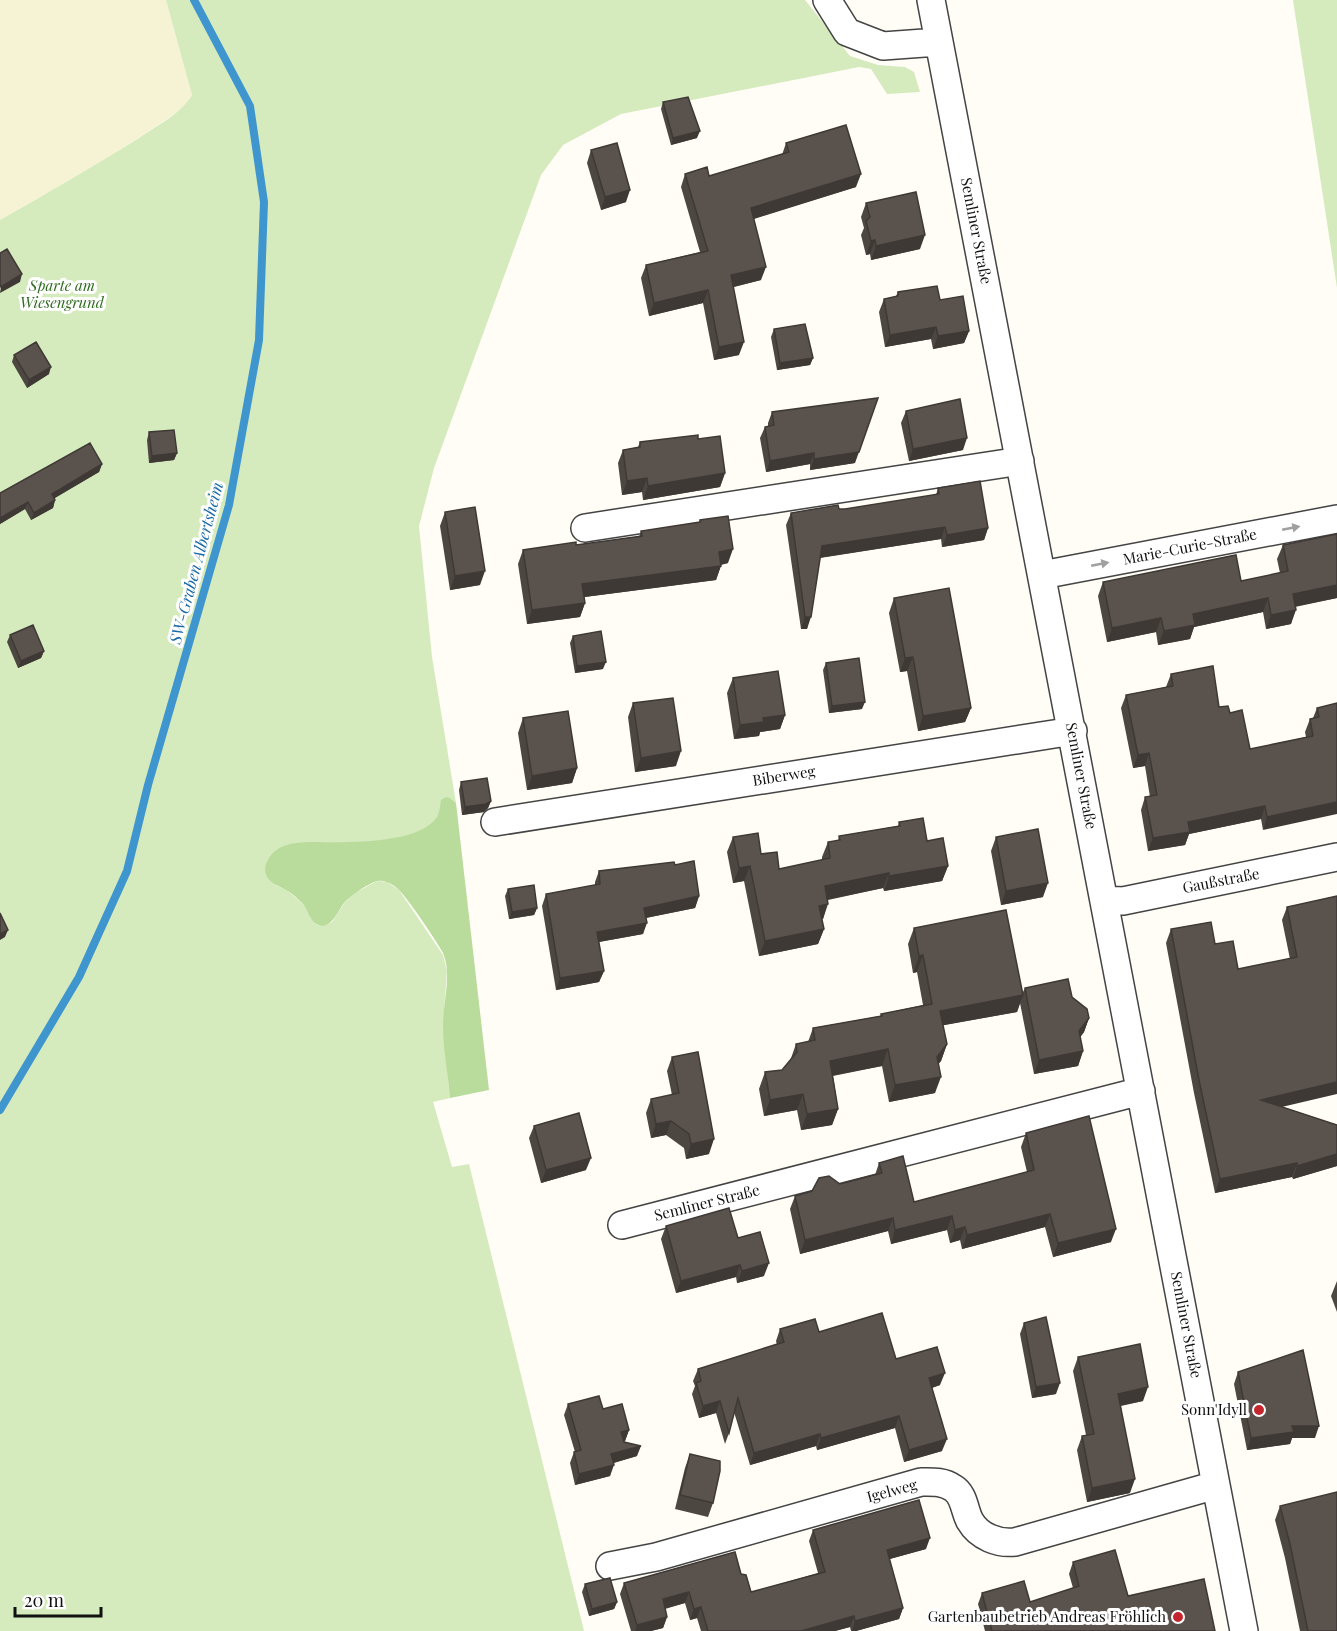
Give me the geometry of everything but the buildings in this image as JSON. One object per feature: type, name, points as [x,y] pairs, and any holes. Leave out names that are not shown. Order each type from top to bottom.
[{"type":"street","points":[[828,0],[847,32],[883,46],[938,42]]},
{"type":"street","name":"Semliner Straße","points":[[931,0],[1245,1631]]},
{"type":"street","points":[[585,528],[1020,461]]},
{"type":"street","name":"Marie-Curie-Straße","points":[[1042,575],[1337,519]]},
{"type":"street","name":"Biberweg","points":[[495,822],[1073,731]]},
{"type":"street","name":"Gaußstraße","points":[[1104,900],[1123,901],[1337,857]]},
{"type":"street","name":"Semliner Straße","points":[[622,1225],[1141,1090]]},
{"type":"street","name":"Igelweg","points":[[610,1566],[656,1557],[921,1482],[940,1482],[955,1488],[963,1500],[970,1522],[982,1534],[999,1543],[1015,1542],[1216,1485]]},
{"type":"shaded area","points":[[0,0],[166,0],[192,95],[176,113],[109,157],[0,220]]},
{"type":"green space","name":"Sparte am Wiesengrund","points":[[166,0],[805,0],[850,56],[878,65],[905,67],[914,72],[920,92],[887,94],[871,69],[859,67],[621,114],[563,145],[541,175],[434,468],[419,526],[432,657],[456,803],[450,798],[431,824],[403,837],[367,842],[299,843],[275,885],[287,890],[306,907],[317,925],[323,926],[332,922],[345,902],[355,893],[378,881],[387,882],[399,890],[443,955],[447,971],[443,1026],[450,1098],[433,1102],[452,1167],[469,1164],[584,1631],[0,1631],[0,220],[139,138],[175,114],[187,102],[192,95]]},
{"type":"green space","points":[[1293,0],[1337,0],[1337,288]]},
{"type":"green space","points":[[446,797],[456,803],[489,1090],[450,1098],[443,1034],[446,962],[435,939],[403,895],[389,883],[374,882],[347,900],[329,924],[320,926],[313,921],[305,906],[297,898],[269,879],[265,870],[271,855],[290,844],[357,842],[396,838],[413,833],[427,826],[437,817],[441,800]]},
{"type":"waterway","name":"SW-Graben Albertsheim","points":[[0,1110],[79,977],[127,871],[148,785],[229,505],[259,340],[264,202],[250,106],[194,0]]},
{"type":"place","name":"Sonn'Idyll","points":[[1259,1410]]},
{"type":"place","name":"Gartenbaubetrieb Andreas Fröhlich","points":[[1178,1617]]}]
